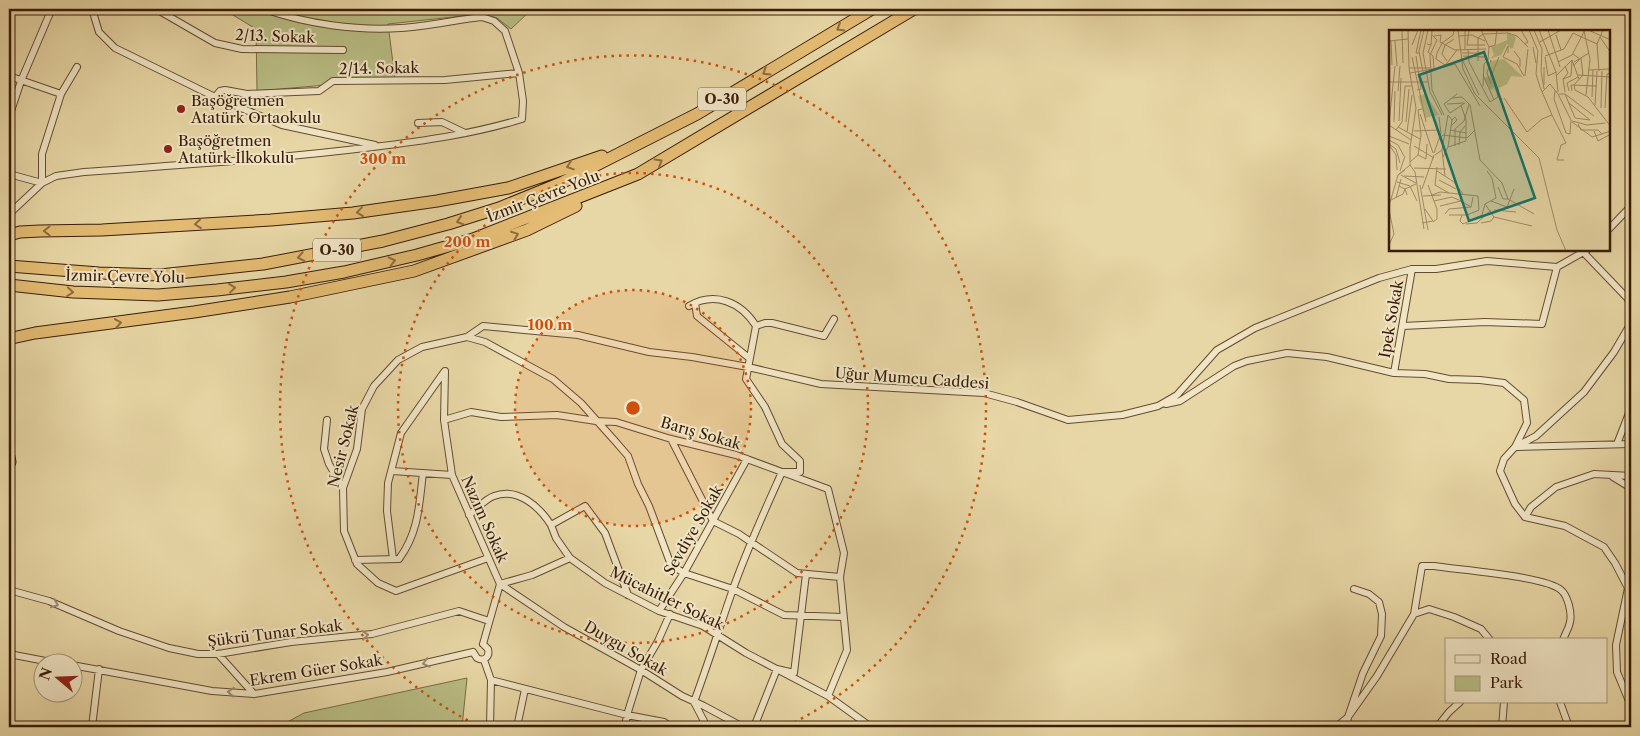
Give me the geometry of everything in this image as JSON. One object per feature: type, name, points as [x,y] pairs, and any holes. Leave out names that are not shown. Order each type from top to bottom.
[{"type":"highway","name":"İzmir Çevre Yolu","points":[[9,266],[99,273],[160,275],[264,264],[383,241],[448,224],[499,208],[563,182],[697,114],[872,9]]},
{"type":"highway","name":"İzmir Çevre Yolu","points":[[9,284],[73,292],[158,295],[286,282],[344,272],[417,255],[473,239],[638,174],[914,9]]},
{"type":"highway","points":[[9,235],[34,231],[102,230],[271,220],[438,201],[508,188],[571,165],[633,146]]},
{"type":"highway","points":[[9,340],[35,333],[185,314],[290,297],[414,271],[527,230],[638,174]]},
{"type":"street","points":[[92,9],[99,32],[115,48],[215,97],[282,125],[380,146]]},
{"type":"street","name":"2/13. Sokak","points":[[156,9],[215,43],[242,50],[343,50]]},
{"type":"street","points":[[9,214],[42,183],[56,176],[84,172],[310,155],[465,134],[522,119],[523,101],[518,73],[505,31],[494,21],[482,17],[401,28],[368,28],[329,25],[298,19],[264,9]]},
{"type":"street","points":[[9,117],[21,80],[50,13]]},
{"type":"street","points":[[42,183],[42,154],[61,94],[77,67]]},
{"type":"street","name":"2/14. Sokak","points":[[215,97],[220,91],[225,90],[247,94],[319,91],[333,81],[445,80],[518,73]]},
{"type":"street","points":[[9,76],[61,94]]},
{"type":"street","points":[[418,123],[442,122],[465,134]]},
{"type":"street","points":[[9,174],[42,183]]},
{"type":"street","points":[[1610,228],[1631,206]]},
{"type":"street","points":[[1403,326],[1484,322],[1542,324],[1557,267],[1585,251],[1631,302]]},
{"type":"street","name":"Uğur Mumcu Caddesi","points":[[467,337],[483,326],[578,335],[649,352],[748,367],[821,384],[984,393],[1017,402],[1068,420],[1122,415],[1158,406],[1177,394],[1217,350],[1255,328],[1379,278],[1412,269],[1436,269],[1487,261],[1557,267]]},
{"type":"street","name":"Ipek Sokak","points":[[1394,373],[1412,269]]},
{"type":"street","points":[[706,727],[694,702],[733,589],[751,542],[782,472],[800,472],[800,461],[782,444],[765,407],[746,379],[756,326],[750,316],[743,309],[731,303],[714,298],[703,299],[692,304],[697,316],[749,358]]},
{"type":"street","points":[[756,326],[772,323],[824,336],[834,319]]},
{"type":"street","points":[[1515,447],[1536,436],[1584,392],[1614,352],[1631,323]]},
{"type":"street","points":[[467,337],[485,342],[553,379],[581,403],[628,456],[671,565],[684,573],[733,589],[784,615],[843,617]]},
{"type":"street","name":"Nesir Sokak","points":[[467,337],[422,347],[398,360],[374,386],[362,409],[357,449],[343,488],[344,531],[357,564],[378,583],[396,591],[488,558]]},
{"type":"street","points":[[1158,406],[1180,401],[1214,378],[1240,364],[1287,353],[1327,357],[1394,373],[1425,374],[1449,379],[1504,383],[1524,400],[1527,423],[1515,447],[1504,459],[1500,471],[1515,504],[1525,517],[1565,526],[1604,547],[1628,588],[1616,645],[1616,654],[1617,672],[1631,706]]},
{"type":"street","name":"Nazım Sokak","points":[[392,471],[401,433],[445,370],[444,420],[452,475],[500,584],[483,644]]},
{"type":"street","points":[[1617,444],[1631,408]]},
{"type":"street","name":"Barış Sokak","points":[[444,420],[471,412],[501,417],[557,415],[616,422],[747,459],[828,490],[844,553],[840,577]]},
{"type":"street","points":[[327,420],[324,449],[329,464],[343,488]]},
{"type":"street","points":[[671,439],[713,521],[751,542],[797,573],[840,577],[847,650],[828,696]]},
{"type":"street","points":[[1515,447],[1631,444]]},
{"type":"street","name":"Sevdiye Sokak","points":[[659,611],[684,573],[747,459]]},
{"type":"street","points":[[393,559],[387,511],[388,483],[392,471],[452,475]]},
{"type":"street","points":[[356,560],[399,559],[408,546],[416,528],[423,473]]},
{"type":"street","points":[[1525,517],[1531,507],[1556,487],[1594,474],[1631,476]]},
{"type":"street","points":[[1613,476],[1631,488]]},
{"type":"street","name":"Mücahitler Sokak","points":[[470,514],[492,496],[508,492],[534,503],[551,524],[556,538],[570,558],[605,583],[659,611],[703,626],[828,696],[871,727]]},
{"type":"street","points":[[551,524],[585,506],[605,533],[628,595]]},
{"type":"street","points":[[500,584],[532,575],[570,558]]},
{"type":"street","points":[[1336,727],[1348,717],[1377,676],[1414,614],[1422,566],[1551,584],[1563,591],[1568,603],[1570,621],[1564,638]]},
{"type":"street","points":[[754,727],[777,669],[794,672],[806,574]]},
{"type":"street","name":"Duygu Sokak","points":[[500,584],[564,626],[682,696],[743,727]]},
{"type":"street","points":[[1347,727],[1348,717],[1362,673],[1381,636],[1382,614],[1378,602],[1370,594],[1354,589]]},
{"type":"street","name":"Şükrü Tunar Sokak","points":[[9,590],[49,601],[169,648],[198,654],[218,654],[291,642],[372,634],[459,611],[489,621]]},
{"type":"street","points":[[1414,614],[1429,609],[1454,616],[1480,629],[1488,638]]},
{"type":"street","points":[[625,727],[641,670],[658,642],[670,614]]},
{"type":"street","points":[[483,644],[487,647],[489,652],[484,660],[477,658],[473,652],[477,645],[483,644]]},
{"type":"street","name":"Ekrem Güer Sokak","points":[[82,666],[212,691],[254,694],[387,672],[473,652]]},
{"type":"street","points":[[9,654],[32,658]]},
{"type":"street","points":[[218,654],[254,694]]},
{"type":"street","points":[[484,660],[491,680],[490,727]]},
{"type":"street","points":[[92,727],[99,669]]},
{"type":"street","points":[[491,680],[627,715],[664,722],[669,727]]},
{"type":"street","points":[[517,727],[525,689]]},
{"type":"street","points":[[1437,727],[1458,704]]},
{"type":"street","points":[[1502,727],[1504,704]]},
{"type":"street","points":[[1561,704],[1569,727]]},
{"type":"green space","points":[[223,9],[529,9],[529,12],[511,29],[497,18],[481,14],[388,24],[395,79],[257,91],[256,29]]},
{"type":"green space","points":[[467,678],[462,727],[278,727],[304,713]]},
{"type":"place","name":"Başöğretmen Atatürk Ortaokulu","points":[[181,109]]},
{"type":"place","name":"Başöğretmen Atatürk İlkokulu","points":[[168,149]]}]
